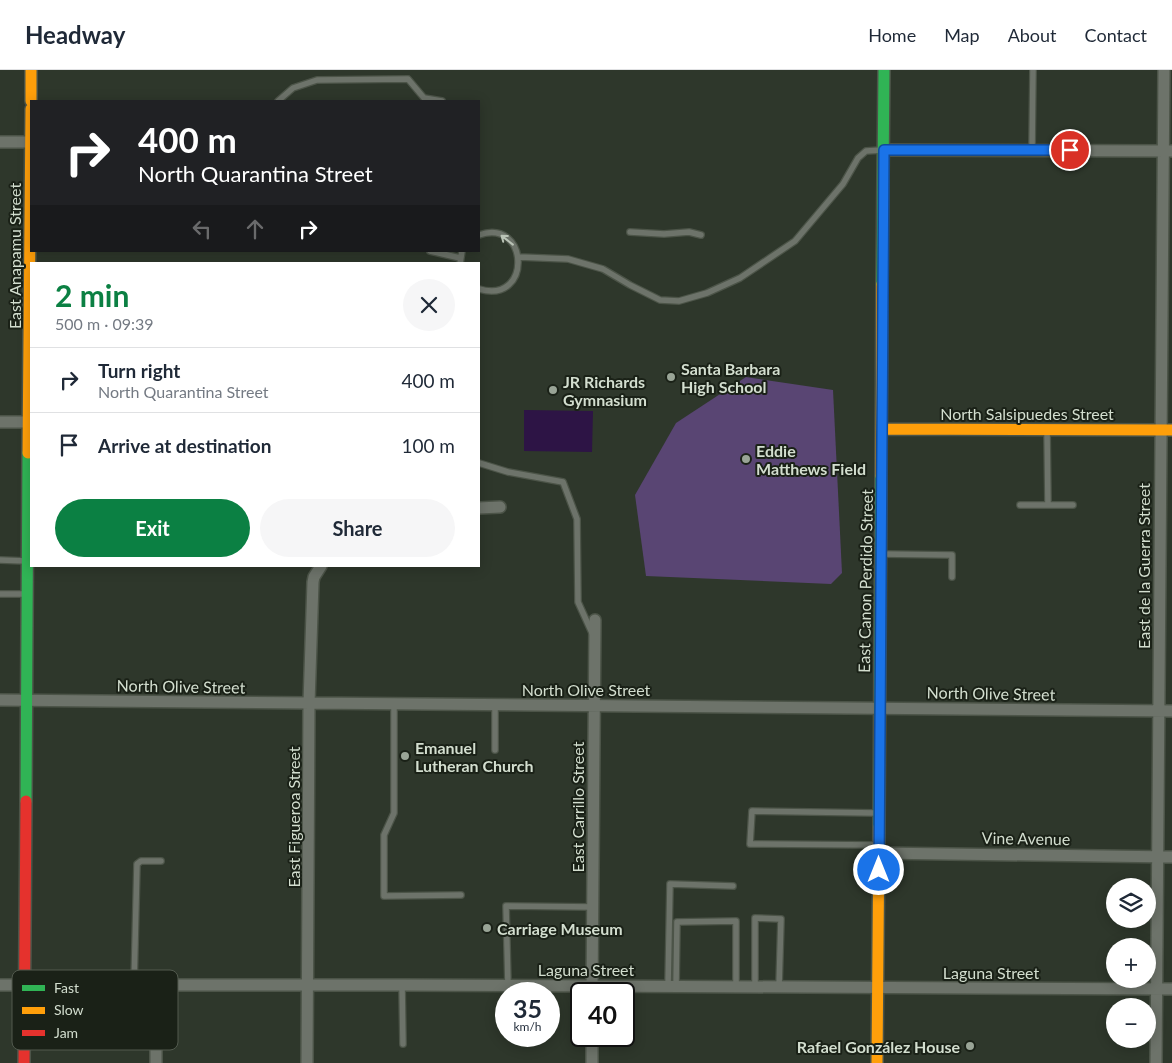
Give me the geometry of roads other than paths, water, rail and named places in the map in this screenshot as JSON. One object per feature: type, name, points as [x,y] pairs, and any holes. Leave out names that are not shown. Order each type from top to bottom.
[{"type":"street","points":[[31,70],[31,100]]},
{"type":"street","name":"East Canon Perdido Street","points":[[877,1063],[884,70]]},
{"type":"street","name":"East de la Guerra Street","points":[[1156,1063],[1158,712],[1166,431],[1167,151],[1164,70]]},
{"type":"street","points":[[0,142],[30,142]]},
{"type":"street","points":[[884,150],[1167,151]]},
{"type":"street","points":[[0,422],[30,422]]},
{"type":"street","name":"East Anapamu Street","points":[[25,970],[30,422]]},
{"type":"street","name":"North Salsipuedes Street","points":[[882,429],[1166,431]]},
{"type":"street","points":[[480,508],[500,507]]},
{"type":"street","name":"East Figueroa Street","points":[[307,1063],[309,703],[312,582],[319,569]]},
{"type":"street","name":"East Carrillo Street","points":[[592,982],[595,620]]},
{"type":"street","name":"North Olive Street","points":[[0,700],[1172,711]]},
{"type":"street","name":"Vine Avenue","points":[[879,849],[1172,857]]},
{"type":"street","name":"Laguna Street","points":[[178,985],[495,985]]},
{"type":"street","name":"Laguna Street","points":[[635,988],[672,986],[1172,989]]},
{"type":"street","points":[[592,1047],[592,1063]]},
{"type":"street","name":"East Anapamu Street","points":[[24,1050],[24,1063]]},
{"type":"street","points":[[156,1050],[156,1063]]},
{"type":"lane","points":[[1032,150],[1033,70]]},
{"type":"lane","points":[[279,100],[293,88],[317,80],[408,79],[424,98],[436,100]]},
{"type":"lane","points":[[518,257],[568,259],[603,269],[660,300],[679,301],[688,299],[707,293],[740,278],[795,241],[843,184],[858,158],[866,151],[884,150]]},
{"type":"lane","points":[[630,232],[664,234],[690,232],[701,235]]},
{"type":"lane","points":[[480,235],[493,233],[502,235],[510,240],[516,248],[518,257],[517,272],[509,284],[500,290],[490,292],[480,290]]},
{"type":"lane","points":[[433,252],[460,261]]},
{"type":"lane","points":[[1047,430],[1048,505]]},
{"type":"lane","points":[[480,463],[508,472],[563,482],[577,519],[578,602],[595,639]]},
{"type":"lane","points":[[1020,505],[1073,505]]},
{"type":"lane","points":[[881,554],[952,555],[952,577]]},
{"type":"lane","points":[[0,560],[28,561]]},
{"type":"lane","points":[[0,594],[28,594]]},
{"type":"lane","points":[[394,704],[394,813],[384,836],[384,896],[462,895]]},
{"type":"lane","points":[[495,750],[496,705]]},
{"type":"lane","points":[[879,813],[752,811],[750,844],[879,849]]},
{"type":"lane","points":[[134,970],[137,864],[141,861],[161,861]]},
{"type":"lane","points":[[672,986],[670,884],[733,886]]},
{"type":"lane","points":[[508,982],[506,906],[593,907]]},
{"type":"lane","points":[[755,987],[755,918],[781,918],[779,987]]},
{"type":"lane","points":[[672,986],[677,922],[736,921],[736,987]]},
{"type":"lane","points":[[402,985],[403,1044]]},
{"type":"place","name":"Santa Barbara High School","points":[[671,377]]},
{"type":"place","name":"JR Richards Gymnasium","points":[[553,390]]},
{"type":"place","name":"Eddie Matthews Field","points":[[746,459]]},
{"type":"place","name":"Emanuel Lutheran Church","points":[[405,756]]},
{"type":"place","name":"Carriage Museum","points":[[487,928]]},
{"type":"place","name":"Rafael González House","points":[[970,1046]]}]
